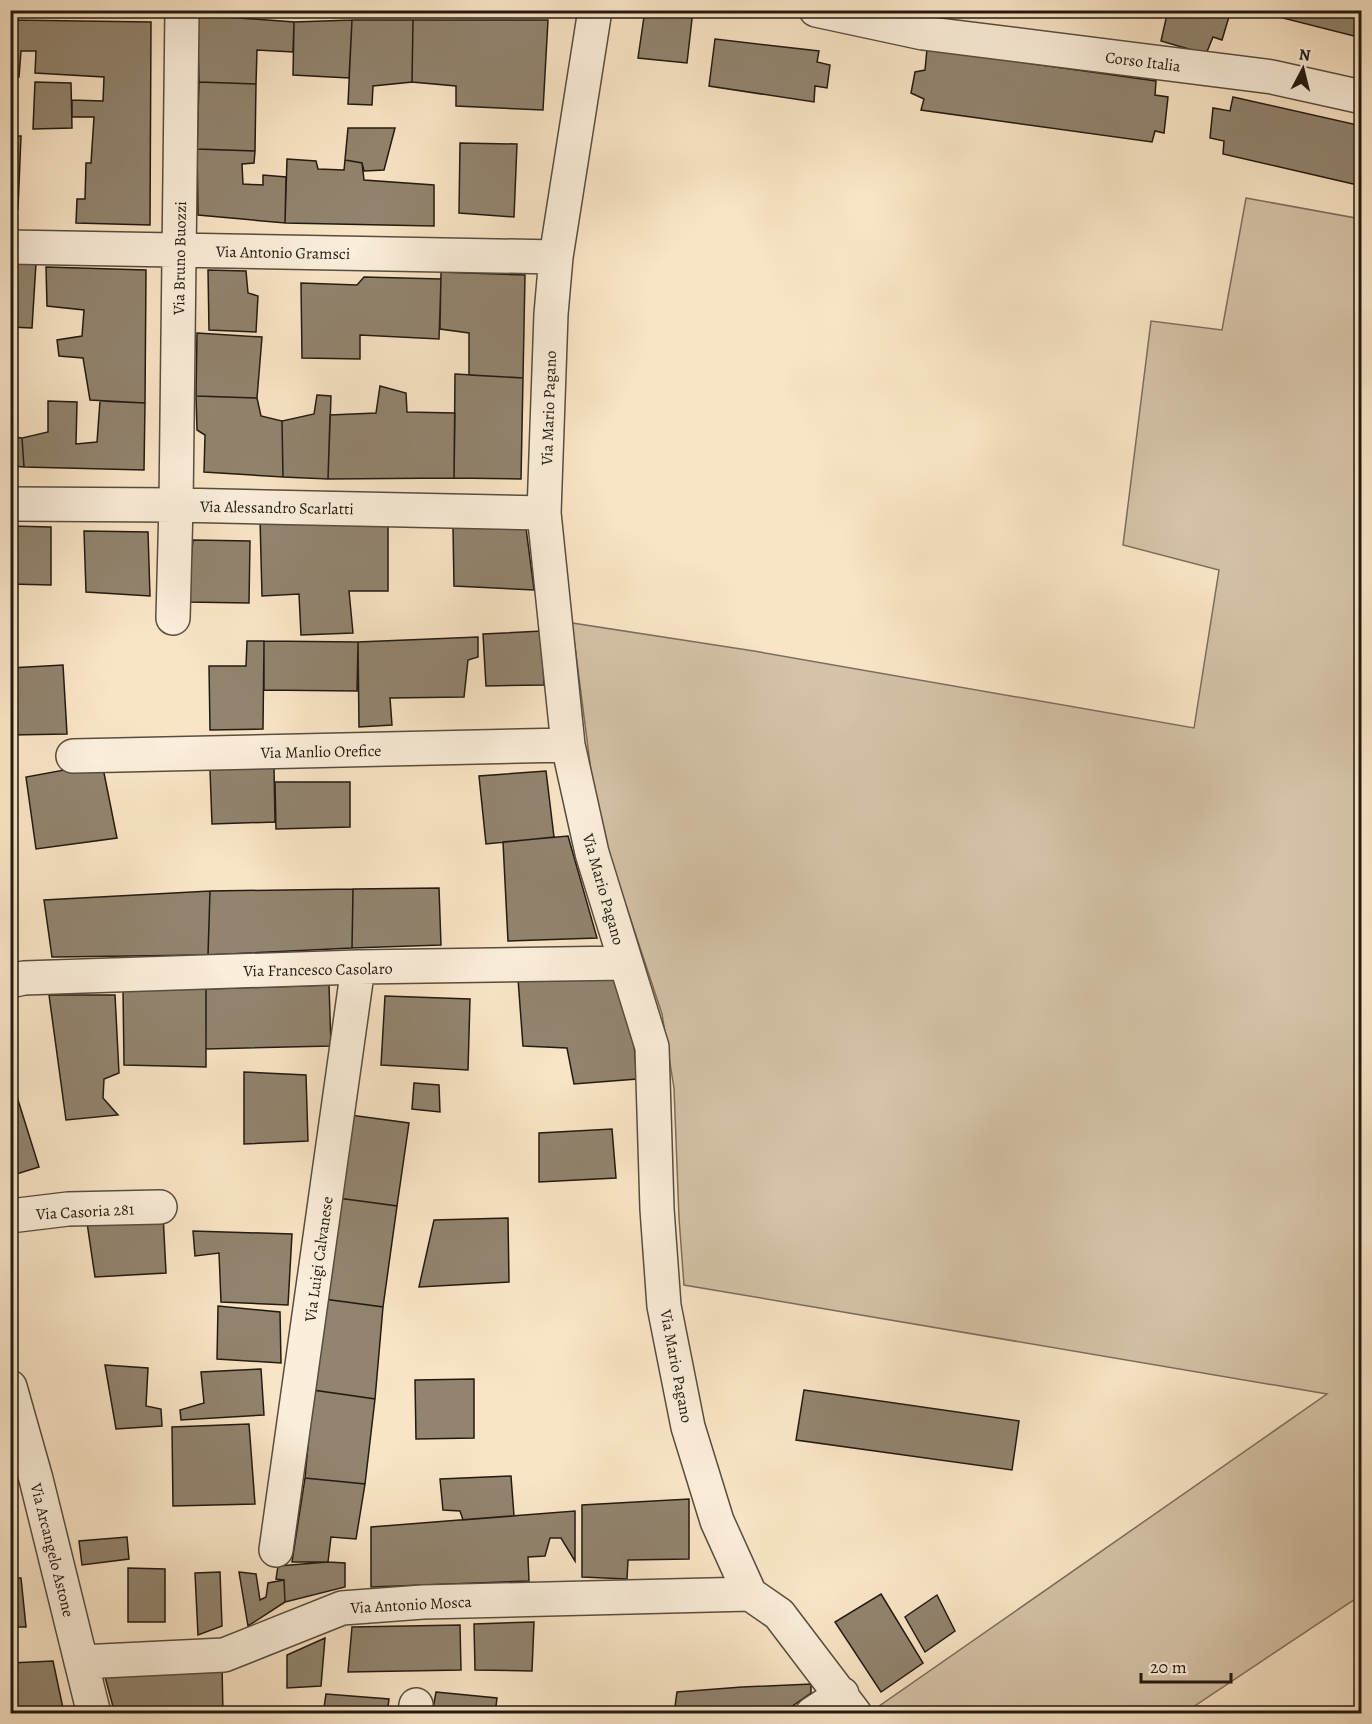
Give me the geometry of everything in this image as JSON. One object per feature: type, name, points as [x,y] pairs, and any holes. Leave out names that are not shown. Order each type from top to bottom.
[{"type":"street","name":"Via Bruno Buozzi","points":[[173,618],[182,10]]},
{"type":"street","name":"Via Mario Pagano","points":[[595,10],[556,257],[551,314],[544,513],[568,745],[592,853],[652,1047],[657,1209],[664,1306],[688,1427],[717,1521],[750,1594]]},
{"type":"street","name":"Corso Italia","points":[[816,10],[925,22],[1272,77],[1362,98]]},
{"type":"street","name":"Via Antonio Gramsci","points":[[10,247],[556,257]]},
{"type":"street","name":"Via Alessandro Scarlatti","points":[[10,504],[544,513]]},
{"type":"street","name":"Via Manlio Orefice","points":[[73,756],[568,745]]},
{"type":"street","name":"Via Francesco Casolaro","points":[[10,981],[46,977],[625,963]]},
{"type":"street","name":"Via Luigi Calvanese","points":[[276,1550],[358,968]]},
{"type":"street","name":"Via Casoria 281","points":[[10,1216],[68,1209],[160,1207]]},
{"type":"street","name":"Via Arcangelo Astone","points":[[10,1387],[36,1479],[94,1713]]},
{"type":"street","name":"Via Antonio Mosca","points":[[81,1662],[224,1655],[342,1608],[423,1602],[750,1594]]},
{"type":"street","points":[[750,1594],[779,1614],[848,1704],[812,1713]]},
{"type":"shaded area","points":[[1246,198],[1361,219],[1361,1595],[1184,1713],[878,1713],[875,1709],[1327,1394],[684,1285],[674,1088],[662,1014],[608,851],[591,771],[572,623],[754,651],[1194,728],[1219,570],[1123,545],[1151,321],[1222,330]]},
{"type":"building","points":[[645,10],[693,10],[687,63],[638,58]]},
{"type":"building","points":[[1168,10],[1231,10],[1222,40],[1213,37],[1206,54],[1161,41]]},
{"type":"building","points":[[1276,10],[1362,10],[1362,38],[1275,16]]},
{"type":"building","points":[[197,15],[294,22],[293,52],[257,50],[256,84],[199,82]]},
{"type":"building","points":[[10,20],[151,22],[150,225],[76,223],[77,199],[85,199],[86,163],[91,163],[94,117],[72,117],[72,100],[103,101],[104,77],[35,73],[36,51],[21,51],[19,77],[10,76]]},
{"type":"building","points":[[352,20],[413,20],[412,82],[373,86],[372,105],[348,104]]},
{"type":"building","points":[[352,20],[349,78],[293,75],[294,22]]},
{"type":"building","points":[[413,20],[548,20],[543,110],[456,106],[456,86],[412,82]]},
{"type":"building","points":[[715,39],[819,51],[817,62],[830,65],[827,88],[815,86],[814,102],[709,86]]},
{"type":"building","points":[[927,49],[1156,81],[1155,95],[1168,97],[1164,133],[1155,131],[1152,142],[921,110],[924,99],[911,93],[915,72],[925,70]]},
{"type":"building","points":[[35,82],[71,83],[72,128],[33,129]]},
{"type":"building","points":[[199,82],[256,84],[255,151],[197,149]]},
{"type":"building","points":[[1233,97],[1362,126],[1362,186],[1223,154],[1224,141],[1210,138],[1213,108],[1230,111]]},
{"type":"building","points":[[348,128],[395,128],[384,170],[364,171],[362,163],[345,160]]},
{"type":"building","points":[[10,136],[21,136],[18,209],[10,209]]},
{"type":"building","points":[[460,143],[517,144],[514,217],[459,213]]},
{"type":"building","points":[[197,149],[255,151],[254,163],[242,164],[243,184],[263,185],[263,175],[286,177],[285,223],[198,215]]},
{"type":"building","points":[[287,159],[316,161],[318,169],[344,170],[345,160],[362,163],[364,180],[434,185],[434,226],[285,223]]},
{"type":"building","points":[[10,262],[36,263],[32,328],[10,327]]},
{"type":"building","points":[[46,267],[146,270],[145,403],[90,400],[83,358],[59,356],[57,340],[82,336],[84,310],[47,306]]},
{"type":"building","points":[[208,270],[246,271],[248,293],[258,296],[256,332],[209,330]]},
{"type":"building","points":[[441,272],[525,275],[523,378],[469,375],[469,333],[440,329]]},
{"type":"building","points":[[364,277],[441,279],[439,339],[360,335],[360,359],[302,358],[301,283],[357,285]]},
{"type":"building","points":[[197,333],[262,337],[257,398],[196,396]]},
{"type":"building","points":[[455,374],[523,378],[521,479],[454,478]]},
{"type":"building","points":[[380,386],[406,393],[407,412],[455,413],[454,478],[328,479],[330,415],[376,413]]},
{"type":"building","points":[[317,395],[331,396],[328,479],[283,477],[282,421],[314,414]]},
{"type":"building","points":[[196,396],[257,398],[261,416],[282,421],[283,477],[204,472],[205,435],[197,430]]},
{"type":"building","points":[[48,401],[77,402],[76,444],[97,442],[100,401],[145,403],[144,470],[24,467],[22,438],[48,432]]},
{"type":"building","points":[[10,437],[22,438],[24,467],[10,466]]},
{"type":"building","points":[[260,519],[388,523],[388,591],[349,591],[353,633],[301,635],[299,594],[262,596]]},
{"type":"building","points":[[10,526],[51,527],[51,585],[10,584]]},
{"type":"building","points":[[453,528],[526,528],[534,590],[454,586]]},
{"type":"building","points":[[84,531],[148,532],[150,596],[86,592]]},
{"type":"building","points":[[193,540],[250,541],[249,603],[187,602]]},
{"type":"building","points":[[542,631],[544,685],[486,686],[483,634]]},
{"type":"building","points":[[478,637],[478,657],[468,660],[464,697],[390,698],[392,725],[359,727],[358,642]]},
{"type":"building","points":[[247,641],[264,641],[263,729],[210,730],[209,666],[246,666]]},
{"type":"building","points":[[264,641],[358,642],[357,691],[264,690]]},
{"type":"building","points":[[63,665],[67,734],[10,735],[10,668]]},
{"type":"building","points":[[102,763],[117,838],[36,849],[26,777]]},
{"type":"building","points":[[274,767],[275,822],[212,824],[210,770]]},
{"type":"building","points":[[546,771],[554,837],[486,844],[479,776]]},
{"type":"building","points":[[275,782],[350,782],[350,827],[276,829]]},
{"type":"building","points":[[568,836],[597,938],[508,941],[503,842]]},
{"type":"building","points":[[439,888],[441,945],[352,948],[353,889]]},
{"type":"building","points":[[353,889],[352,948],[208,955],[210,891]]},
{"type":"building","points":[[210,891],[208,955],[52,957],[44,900]]},
{"type":"building","points":[[615,975],[634,1044],[637,1079],[574,1084],[567,1048],[523,1046],[518,979]]},
{"type":"building","points":[[329,985],[331,1046],[206,1049],[206,989]]},
{"type":"building","points":[[123,989],[206,989],[206,1067],[124,1065]]},
{"type":"building","points":[[49,995],[115,995],[119,1073],[104,1079],[103,1098],[118,1115],[66,1120]]},
{"type":"building","points":[[385,996],[470,999],[468,1070],[381,1065]]},
{"type":"building","points":[[244,1072],[306,1075],[308,1141],[244,1144]]},
{"type":"building","points":[[414,1083],[439,1085],[440,1112],[412,1109]]},
{"type":"building","points":[[13,1084],[39,1167],[10,1176],[10,1085]]},
{"type":"building","points":[[350,1115],[409,1123],[397,1206],[338,1198]]},
{"type":"building","points":[[612,1129],[616,1178],[539,1182],[539,1133]]},
{"type":"building","points":[[338,1198],[397,1206],[383,1307],[324,1299]]},
{"type":"building","points":[[163,1214],[166,1273],[95,1277],[86,1216]]},
{"type":"building","points":[[508,1218],[509,1282],[419,1287],[434,1220]]},
{"type":"building","points":[[193,1231],[292,1234],[288,1305],[221,1302],[219,1253],[195,1256]]},
{"type":"building","points":[[324,1299],[383,1307],[375,1399],[313,1390]]},
{"type":"building","points":[[218,1306],[280,1312],[281,1363],[217,1359]]},
{"type":"building","points":[[105,1365],[148,1368],[146,1406],[161,1409],[162,1426],[116,1429]]},
{"type":"building","points":[[261,1369],[264,1415],[181,1420],[180,1410],[204,1403],[201,1372]]},
{"type":"building","points":[[474,1379],[474,1438],[416,1439],[415,1380]]},
{"type":"building","points":[[313,1390],[375,1399],[365,1484],[305,1478]]},
{"type":"building","points":[[804,1390],[1019,1421],[1012,1470],[796,1440]]},
{"type":"building","points":[[249,1424],[255,1504],[173,1506],[172,1427]]},
{"type":"building","points":[[511,1476],[514,1516],[463,1520],[460,1511],[443,1510],[440,1479]]},
{"type":"building","points":[[305,1478],[365,1484],[356,1539],[331,1537],[328,1562],[292,1562]]},
{"type":"building","points":[[689,1499],[689,1559],[628,1560],[627,1579],[582,1577],[582,1505]]},
{"type":"building","points":[[575,1511],[575,1561],[561,1538],[550,1538],[545,1556],[528,1557],[529,1581],[371,1587],[371,1527]]},
{"type":"building","points":[[127,1537],[129,1559],[82,1565],[79,1541]]},
{"type":"building","points":[[345,1563],[345,1587],[285,1602],[284,1580],[276,1579],[278,1566]]},
{"type":"building","points":[[128,1568],[165,1569],[165,1622],[128,1622]]},
{"type":"building","points":[[220,1572],[222,1626],[198,1635],[195,1573]]},
{"type":"building","points":[[239,1572],[256,1574],[260,1600],[266,1597],[268,1583],[284,1580],[285,1602],[248,1626]]},
{"type":"building","points":[[10,1578],[21,1578],[26,1627],[10,1627]]},
{"type":"building","points":[[881,1594],[923,1663],[881,1692],[835,1622]]},
{"type":"building","points":[[937,1595],[955,1631],[925,1652],[905,1617]]},
{"type":"building","points":[[534,1622],[532,1671],[475,1670],[474,1624]]},
{"type":"building","points":[[460,1625],[461,1670],[348,1672],[352,1627]]},
{"type":"building","points":[[325,1638],[321,1686],[287,1688],[287,1655]]},
{"type":"building","points":[[53,1661],[64,1713],[10,1714],[10,1663]]},
{"type":"building","points":[[222,1665],[223,1714],[115,1714],[104,1673]]},
{"type":"building","points":[[811,1684],[811,1693],[781,1714],[674,1714],[677,1692]]},
{"type":"building","points":[[436,1692],[497,1698],[495,1714],[432,1714]]},
{"type":"building","points":[[326,1694],[389,1699],[387,1714],[323,1714]]}]
